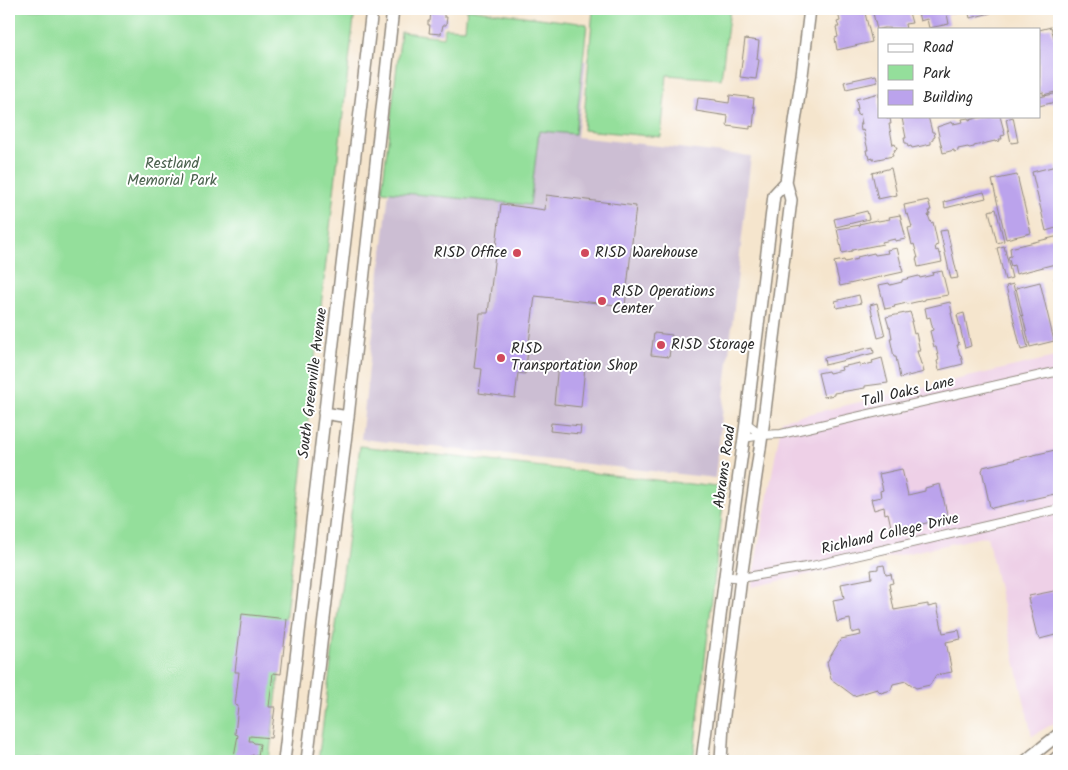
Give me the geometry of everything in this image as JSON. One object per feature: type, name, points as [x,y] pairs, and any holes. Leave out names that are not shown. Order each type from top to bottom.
[{"type":"main road","name":"South Greenville Avenue","points":[[284,761],[372,9]]},
{"type":"main road","points":[[307,761],[348,416],[393,9]]},
{"type":"main road","name":"Abrams Road","points":[[721,761],[723,723],[741,578],[762,435],[791,200],[786,182],[810,9]]},
{"type":"main road","name":"Abrams Road","points":[[702,761],[774,195],[786,182]]},
{"type":"main road","points":[[350,194],[373,197]]},
{"type":"main road","points":[[324,412],[348,416]]},
{"type":"main road","points":[[707,721],[723,723]]},
{"type":"main road","points":[[1026,761],[1059,734]]},
{"type":"main road","points":[[1053,761],[1059,756]]},
{"type":"street","name":"Tall Oaks Lane","points":[[744,438],[781,434],[1059,371]]},
{"type":"street","points":[[746,423],[762,435]]},
{"type":"street","name":"Richland College Drive","points":[[725,576],[741,578],[812,566],[1059,509]]},
{"type":"shaded area","points":[[406,41],[586,61],[577,137],[751,156],[715,478],[361,439]]},
{"type":"shaded area","points":[[1059,356],[1059,720],[1032,736],[987,536],[751,587],[782,420]]},
{"type":"green space","name":"Restland Memorial Park","points":[[9,9],[355,9],[269,761],[9,761]]},
{"type":"green space","points":[[467,9],[587,24],[575,134],[539,131],[530,205],[382,191],[401,32],[444,37],[445,28],[465,29]]},
{"type":"green space","points":[[593,9],[730,9],[721,79],[667,75],[661,137],[583,130]]},
{"type":"green space","points":[[360,446],[725,488],[693,761],[318,761]]},
{"type":"building","points":[[864,9],[872,42],[837,50],[835,38],[838,37],[836,27],[839,27],[837,22],[840,21],[838,13]]},
{"type":"building","points":[[872,9],[908,9],[912,23],[905,24],[906,28],[878,28],[877,30]]},
{"type":"building","points":[[917,9],[953,9],[954,13],[947,14],[949,24],[929,28],[927,19],[920,21]]},
{"type":"building","points":[[968,9],[990,9],[991,13],[970,18]]},
{"type":"building","points":[[431,11],[444,13],[444,17],[447,17],[446,25],[443,25],[441,34],[429,33],[430,25],[428,25],[428,21],[430,21]]},
{"type":"building","points":[[1051,27],[1054,38],[1056,37],[1058,43],[1055,44],[1057,53],[1059,53],[1059,91],[1043,95],[1043,92],[1040,93],[1040,30]]},
{"type":"building","points":[[745,39],[759,41],[756,79],[740,77]]},
{"type":"building","points":[[876,75],[878,82],[846,89],[844,82]]},
{"type":"building","points":[[878,93],[878,118],[890,118],[891,124],[889,124],[893,145],[895,144],[897,149],[892,153],[893,156],[873,160],[873,158],[870,159],[869,155],[867,155],[866,150],[868,150],[863,130],[861,131],[860,114],[857,115],[856,99]]},
{"type":"building","points":[[1059,93],[1059,101],[1040,106],[1040,97]]},
{"type":"building","points":[[730,95],[754,98],[753,127],[750,126],[750,129],[727,126],[728,116],[696,111],[698,98],[729,103]]},
{"type":"building","points":[[902,118],[928,118],[935,137],[931,144],[912,148],[911,146],[908,147],[907,143],[905,143],[904,138],[906,138]]},
{"type":"building","points":[[969,118],[969,120],[976,118],[1001,118],[1005,135],[1001,136],[1002,139],[999,139],[1000,141],[943,153],[937,127],[952,122],[953,124],[963,122],[962,119]]},
{"type":"building","points":[[1013,118],[1018,142],[1011,143],[1006,119]]},
{"type":"building","points":[[1056,166],[1059,178],[1059,227],[1046,231],[1032,172]]},
{"type":"building","points":[[891,168],[897,195],[878,199],[872,173]]},
{"type":"building","points":[[1017,175],[1031,233],[1006,239],[992,180]]},
{"type":"building","points":[[984,192],[986,198],[945,208],[944,202]]},
{"type":"building","name":"RISD Operations Center","points":[[546,195],[636,206],[625,306],[535,296],[525,374],[518,373],[515,398],[479,393],[482,369],[474,368],[480,313],[488,313],[501,204],[545,210]]},
{"type":"building","points":[[928,200],[931,210],[929,210],[930,215],[928,215],[931,223],[933,222],[938,245],[935,246],[936,251],[938,250],[940,253],[942,262],[918,267],[916,258],[918,258],[914,244],[912,245],[908,228],[912,227],[908,214],[906,215],[904,205]]},
{"type":"building","points":[[996,209],[1004,241],[997,243],[989,211]]},
{"type":"building","points":[[867,211],[869,219],[836,227],[834,219]]},
{"type":"building","points":[[900,215],[906,239],[895,241],[895,239],[882,242],[883,244],[842,253],[837,229],[890,219],[889,217]]},
{"type":"building","points":[[947,230],[958,278],[951,279],[940,231]]},
{"type":"building","points":[[1059,236],[1059,263],[1016,274],[1014,265],[1011,266],[1008,257],[1011,256],[1010,248]]},
{"type":"building","points":[[1004,246],[1012,278],[1005,280],[997,248]]},
{"type":"building","points":[[897,248],[903,272],[840,286],[834,262],[844,260],[845,262],[874,253],[875,255],[888,253],[887,250]]},
{"type":"building","points":[[942,271],[948,295],[885,309],[879,285],[889,283],[890,285],[902,282],[902,280],[919,276],[920,278]]},
{"type":"building","points":[[1059,277],[1059,296],[1054,278]]},
{"type":"building","points":[[1040,282],[1054,341],[1030,347],[1016,288]]},
{"type":"building","points":[[1013,284],[1028,348],[1021,350],[1006,286]]},
{"type":"building","points":[[859,295],[861,303],[837,308],[835,301]]},
{"type":"building","points":[[950,302],[959,345],[957,345],[963,364],[939,370],[936,347],[934,347],[930,331],[933,330],[930,317],[927,318],[925,308]]},
{"type":"building","points":[[877,303],[885,336],[878,338],[870,305]]},
{"type":"building","points":[[910,312],[914,334],[916,333],[920,351],[917,351],[924,372],[900,378],[890,338],[892,338],[890,327],[886,317]]},
{"type":"building","points":[[964,313],[971,346],[965,348],[957,315]]},
{"type":"building","name":"RISD Storage","points":[[654,333],[672,335],[669,357],[651,355]]},
{"type":"building","points":[[873,347],[874,353],[825,365],[824,358]]},
{"type":"building","points":[[882,358],[888,383],[865,386],[865,388],[834,393],[834,395],[824,397],[818,373],[842,370],[841,367],[860,363],[860,366],[873,363],[872,361]]},
{"type":"building","points":[[558,364],[585,367],[581,407],[554,404]]},
{"type":"building","points":[[551,423],[581,426],[580,434],[550,431]]},
{"type":"building","points":[[1059,449],[1059,493],[990,507],[982,470],[983,467]]},
{"type":"building","points":[[902,469],[908,495],[925,491],[925,488],[940,484],[948,518],[892,531],[888,513],[885,514],[884,507],[874,510],[871,499],[881,497],[880,491],[883,490],[879,474]]},
{"type":"building","points":[[884,565],[886,575],[891,574],[893,583],[889,584],[894,610],[928,604],[928,607],[937,605],[943,633],[959,630],[961,639],[946,642],[952,672],[936,675],[930,685],[916,688],[906,681],[893,684],[891,690],[881,693],[877,689],[854,696],[831,679],[827,662],[841,639],[861,635],[860,631],[852,633],[850,619],[837,622],[833,600],[844,598],[841,584],[872,578],[871,570],[878,569],[878,566]]},
{"type":"building","points":[[1059,590],[1059,634],[1040,639],[1037,636],[1028,598],[1030,598],[1029,596]]},
{"type":"building","points":[[242,614],[287,619],[281,674],[273,673],[269,707],[275,707],[271,738],[250,736],[249,741],[260,744],[258,756],[252,755],[247,761],[235,761],[234,756],[238,735],[235,734],[238,706],[235,705],[239,672],[235,672]]},
{"type":"place","name":"RISD Office","points":[[517,253]]},
{"type":"place","name":"RISD Warehouse","points":[[585,253]]},
{"type":"place","name":"RISD Operations Center","points":[[602,301]]},
{"type":"place","name":"RISD Storage","points":[[661,345]]},
{"type":"place","name":"RISD Transportation Shop","points":[[501,358]]}]
